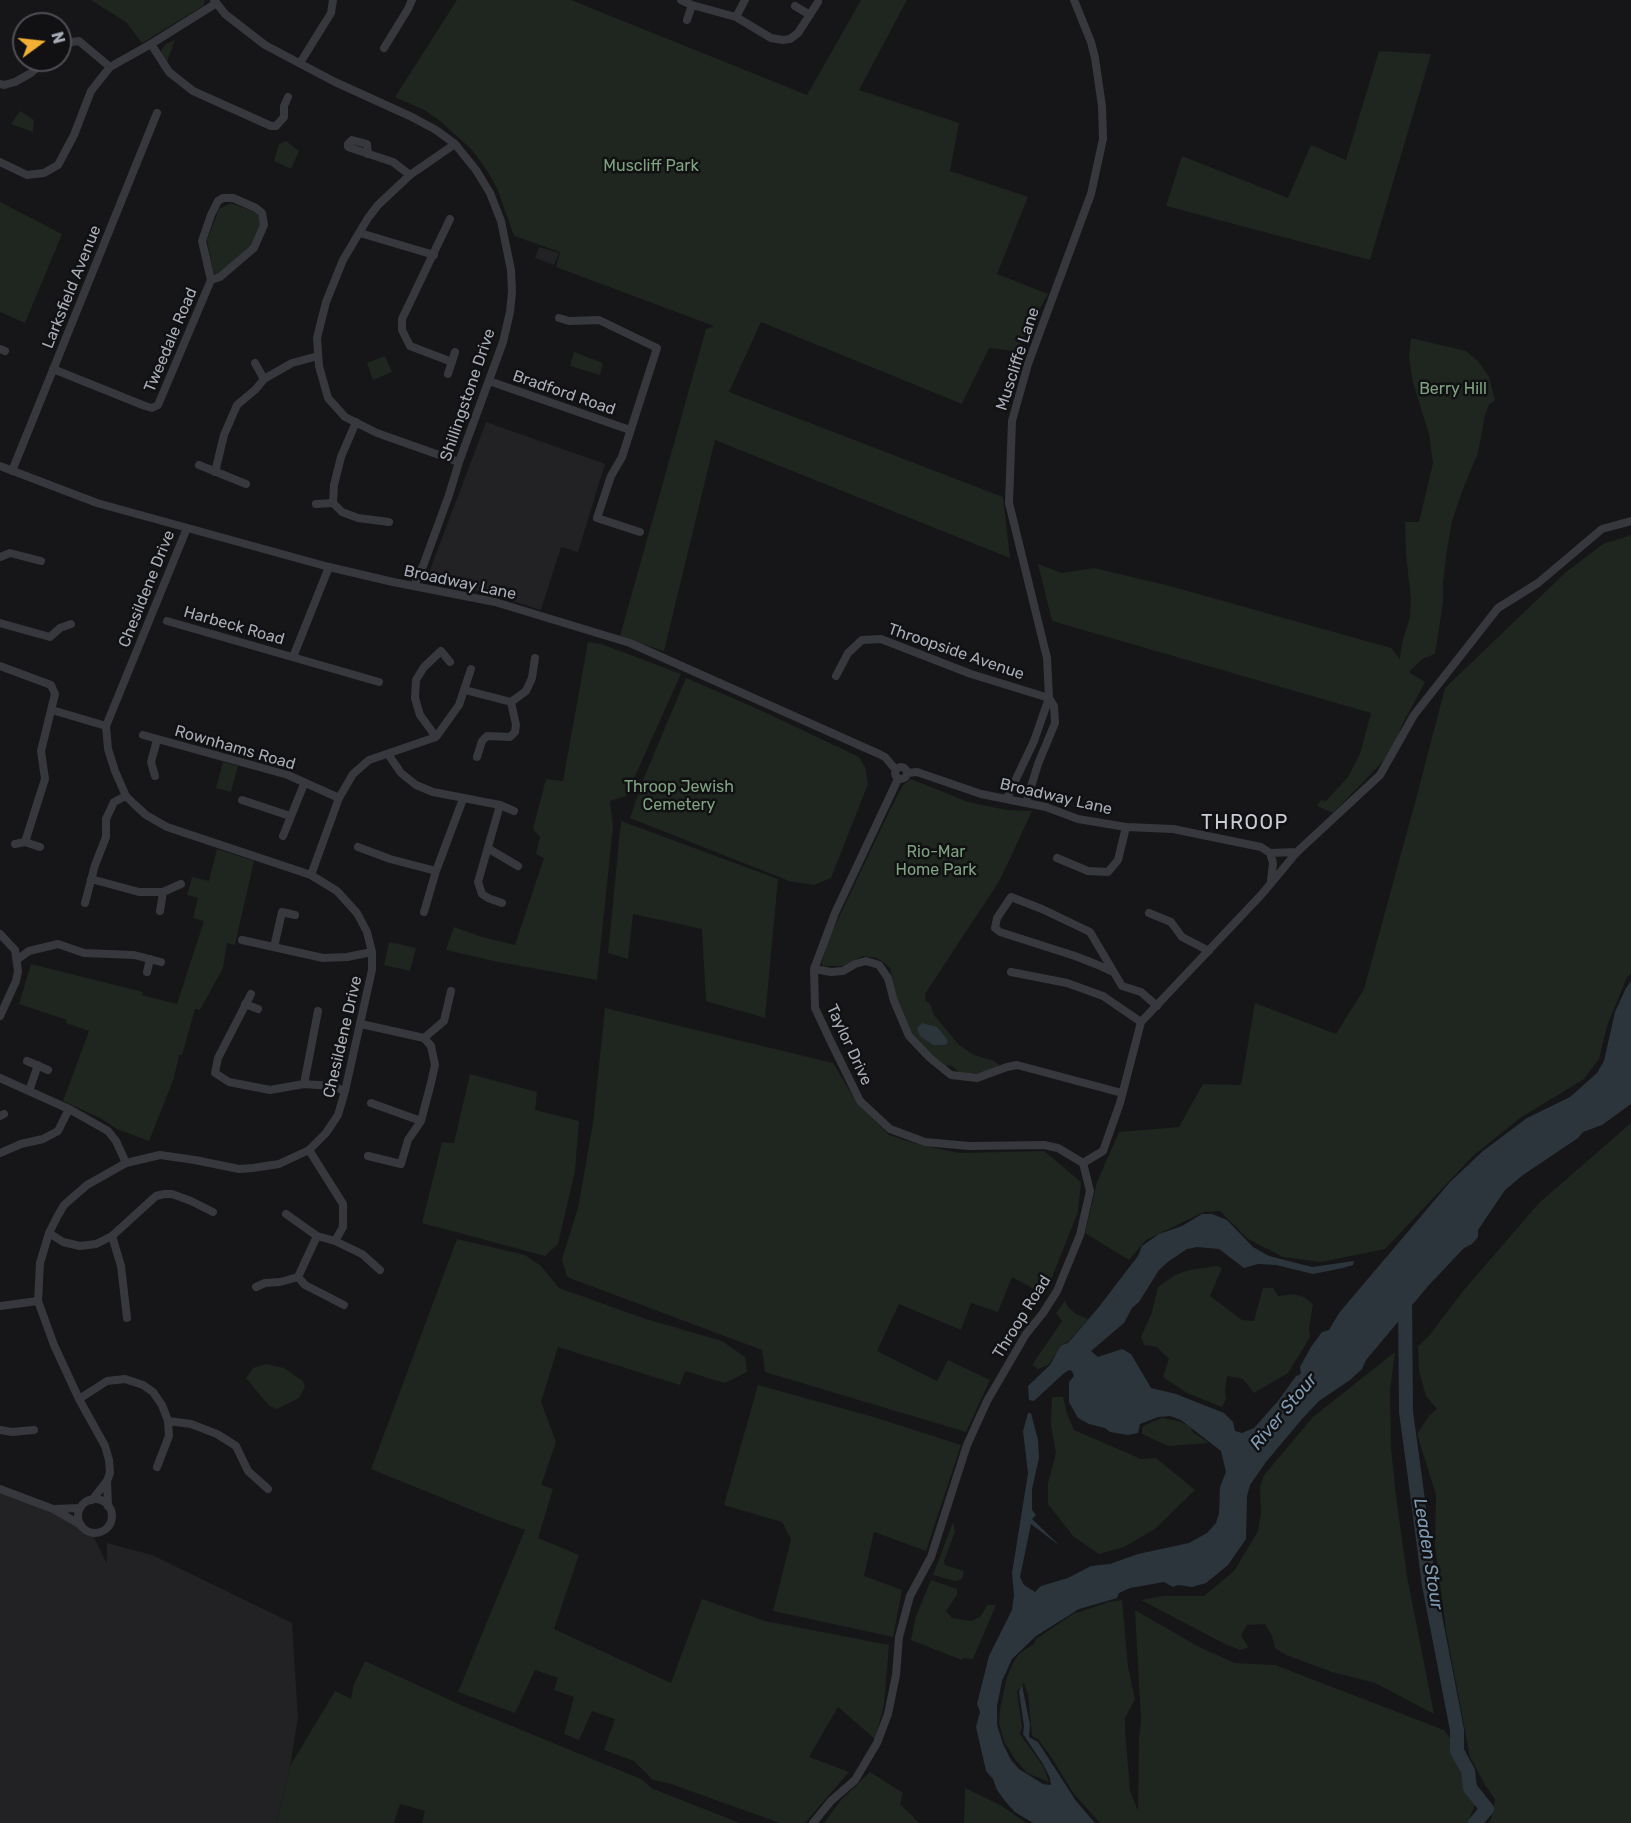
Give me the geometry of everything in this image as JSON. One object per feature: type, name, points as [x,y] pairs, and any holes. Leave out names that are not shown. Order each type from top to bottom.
[{"type":"street","points":[[300,63],[331,13],[333,0]]},
{"type":"street","points":[[384,48],[412,0]]},
{"type":"street","points":[[681,0],[736,17],[771,38],[783,40],[790,39],[798,33],[818,2]]},
{"type":"street","points":[[736,17],[745,0]]},
{"type":"street","name":"Muscliffe Lane","points":[[1007,798],[1035,741],[1049,698],[1047,658],[1009,503],[1012,421],[1028,364],[1091,194],[1102,147],[1103,121],[1097,69],[1091,42],[1074,0]]},
{"type":"street","points":[[0,162],[27,176],[44,173],[58,165],[74,135],[91,92],[110,67],[151,44],[214,2]]},
{"type":"street","name":"Shillingstone Drive","points":[[214,2],[239,26],[265,45],[335,82],[412,117],[455,144],[476,170],[490,193],[501,221],[511,270],[512,292],[503,342],[423,566],[414,585]]},
{"type":"street","points":[[687,20],[692,5]]},
{"type":"street","points":[[795,6],[810,15]]},
{"type":"street","points":[[72,42],[79,41],[110,67]]},
{"type":"street","points":[[151,44],[169,72],[193,91],[271,126],[276,126],[284,117],[284,106],[288,97]]},
{"type":"street","points":[[0,84],[15,82],[32,72]]},
{"type":"street","name":"Larksfield Avenue","points":[[12,471],[157,113]]},
{"type":"street","points":[[455,144],[410,175],[378,205],[343,260],[326,302],[316,338],[319,366],[328,398],[345,417],[377,433],[459,462]]},
{"type":"street","points":[[369,154],[393,162],[410,175]]},
{"type":"street","name":"Tweedale Road","points":[[53,369],[145,406],[152,408],[158,405],[211,280],[202,241],[218,201],[223,198],[233,198],[256,208],[262,213],[264,225],[254,248],[220,277],[211,280]]},
{"type":"street","points":[[450,219],[404,313],[402,330],[410,346],[452,362]]},
{"type":"street","points":[[360,233],[434,255]]},
{"type":"street","name":"Bradford Road","points":[[559,318],[570,321],[599,320],[658,344],[622,457],[611,477],[597,518],[640,532]]},
{"type":"street","points":[[448,374],[454,352]]},
{"type":"street","points":[[215,472],[224,435],[237,405],[264,379],[292,363],[318,356]]},
{"type":"street","points":[[255,363],[264,379]]},
{"type":"street","name":"Bradford Road","points":[[489,381],[630,430]]},
{"type":"street","points":[[356,422],[341,457],[334,485],[333,503],[342,512],[358,518],[389,522]]},
{"type":"street","points":[[199,465],[246,484]]},
{"type":"street","name":"Broadway Lane","points":[[0,466],[97,503],[329,567],[495,602],[630,643],[879,753],[896,770]]},
{"type":"street","points":[[316,504],[333,503]]},
{"type":"street","points":[[1083,1163],[1103,1151],[1120,1103],[1141,1022],[1262,894],[1297,852],[1380,775],[1414,715],[1498,608],[1538,583],[1602,529],[1631,521]]},
{"type":"street","name":"Chesildene Drive","points":[[108,1506],[107,1481],[110,1466],[105,1446],[79,1399],[50,1335],[38,1301],[40,1263],[49,1233],[64,1205],[75,1194],[110,1170],[126,1163],[160,1155],[239,1169],[260,1168],[296,1158],[309,1150],[326,1133],[338,1115],[372,970],[372,952],[367,932],[348,902],[337,891],[311,875],[167,827],[146,815],[126,796],[110,760],[106,726],[187,528]]},
{"type":"street","points":[[0,557],[10,553],[41,561]]},
{"type":"street","name":"Harbeck Road","points":[[293,657],[329,567]]},
{"type":"street","name":"Harbeck Road","points":[[167,621],[379,682]]},
{"type":"street","points":[[0,623],[50,637],[60,628],[71,624]]},
{"type":"street","name":"Throopside Avenue","points":[[836,676],[848,653],[862,640],[881,639],[971,674],[1049,698]]},
{"type":"street","points":[[436,737],[420,715],[415,698],[416,680],[424,667],[441,651],[450,662]]},
{"type":"street","points":[[511,702],[526,691],[532,678],[535,658]]},
{"type":"street","points":[[0,666],[51,685],[55,694],[41,751],[45,779],[25,842]]},
{"type":"street","points":[[311,875],[339,798],[353,774],[369,760],[436,737],[459,705],[471,669]]},
{"type":"street","points":[[465,690],[511,702]]},
{"type":"street","points":[[1026,803],[1054,723],[1054,706],[1049,698]]},
{"type":"street","points":[[477,757],[482,741],[487,736],[510,737],[515,732],[516,725],[511,702]]},
{"type":"street","points":[[52,710],[106,726]]},
{"type":"street","name":"Rownhams Road","points":[[143,735],[288,775],[339,798]]},
{"type":"street","name":"Rownhams Road","points":[[155,776],[151,762],[157,740]]},
{"type":"street","points":[[388,754],[401,773],[416,785],[433,792],[500,805],[514,811]]},
{"type":"street","points":[[903,768],[907,773],[904,778],[898,779],[895,774],[896,770],[903,768]]},
{"type":"street","name":"Broadway Lane","points":[[907,773],[917,772],[981,794],[1046,807],[1078,819],[1126,827],[1173,829],[1261,847],[1270,853]]},
{"type":"street","name":"Taylor Drive","points":[[898,779],[835,913],[813,969],[815,1008],[831,1042],[860,1101],[890,1129],[925,1142],[969,1146],[1044,1145],[1058,1148],[1083,1163]]},
{"type":"street","points":[[284,836],[304,784]]},
{"type":"street","points":[[85,903],[106,837],[106,819],[114,802],[126,796]]},
{"type":"street","points":[[424,912],[436,871],[463,799]]},
{"type":"street","points":[[242,801],[290,816]]},
{"type":"street","points":[[500,805],[480,876],[479,888],[488,898],[502,903]]},
{"type":"street","points":[[1057,858],[1088,872],[1108,872],[1118,860],[1126,827]]},
{"type":"street","points":[[15,844],[25,842],[40,847]]},
{"type":"street","points":[[358,847],[390,860],[436,871]]},
{"type":"street","points":[[489,849],[518,866]]},
{"type":"street","points":[[1271,881],[1273,863],[1270,853],[1297,852]]},
{"type":"street","points":[[91,879],[140,892],[163,892],[181,884]]},
{"type":"street","points":[[160,911],[163,892]]},
{"type":"street","points":[[1113,972],[1075,956],[1000,932],[995,928],[997,918],[1011,897],[1090,932],[1122,986],[1141,992],[1157,1005]]},
{"type":"street","points":[[274,947],[282,912],[295,915]]},
{"type":"street","points":[[1149,913],[1172,922],[1182,937],[1209,951]]},
{"type":"street","points":[[0,934],[15,950],[18,959],[16,981],[0,1016]]},
{"type":"street","points":[[242,940],[323,958],[347,957],[372,952]]},
{"type":"street","points":[[18,959],[29,951],[58,944],[84,953],[134,955],[161,962]]},
{"type":"street","points":[[147,972],[150,959]]},
{"type":"street","points":[[813,969],[831,972],[843,971],[866,961],[879,964],[888,978],[894,1001],[909,1036],[930,1058],[951,1075],[977,1078],[1007,1066],[1017,1065],[1122,1092]]},
{"type":"street","points":[[1011,972],[1067,983],[1103,996],[1141,1022]]},
{"type":"street","points":[[424,1038],[444,1021],[451,991]]},
{"type":"street","points":[[251,994],[218,1058],[215,1073],[229,1082],[270,1090],[304,1084],[331,1086],[345,1091]]},
{"type":"street","points":[[245,1004],[258,1009]]},
{"type":"street","points":[[304,1084],[318,1011]]},
{"type":"street","points":[[361,1024],[424,1038],[431,1046],[435,1065],[421,1121],[408,1140],[401,1164],[368,1156]]},
{"type":"street","points":[[27,1061],[48,1070]]},
{"type":"street","points":[[29,1091],[38,1065]]},
{"type":"street","points":[[0,1078],[69,1109],[108,1131],[116,1141],[126,1163]]},
{"type":"street","points":[[371,1103],[421,1121]]},
{"type":"street","points":[[0,1153],[21,1144],[43,1139],[58,1131],[69,1109]]},
{"type":"street","points":[[309,1150],[343,1203],[345,1213],[343,1227],[335,1241]]},
{"type":"street","name":"Throop Road","points":[[813,1823],[831,1801],[855,1780],[877,1743],[888,1714],[896,1675],[899,1637],[910,1596],[931,1557],[967,1445],[1007,1365],[1057,1291],[1080,1235],[1090,1191],[1083,1163]]},
{"type":"street","points":[[49,1233],[63,1242],[80,1246],[96,1244],[112,1236],[156,1196],[172,1194],[213,1212]]},
{"type":"street","points":[[286,1214],[317,1236],[335,1241],[362,1254],[381,1270]]},
{"type":"street","points":[[112,1236],[122,1266],[127,1318]]},
{"type":"street","points":[[256,1287],[264,1283],[298,1277],[317,1236]]},
{"type":"street","points":[[298,1277],[304,1286],[344,1305]]},
{"type":"street","points":[[0,1306],[38,1301]]},
{"type":"street","points":[[79,1399],[107,1381],[124,1378],[143,1385],[153,1392],[162,1405],[170,1436],[157,1467]]},
{"type":"street","points":[[168,1422],[191,1424],[217,1434],[236,1446],[248,1471],[268,1489]]},
{"type":"street","points":[[0,1430],[12,1432],[34,1430]]},
{"type":"street","points":[[81,1525],[78,1514],[80,1508],[92,1500],[107,1481]]},
{"type":"street","points":[[0,1489],[53,1509],[92,1533],[103,1531],[111,1520],[108,1506],[101,1501],[92,1500]]},
{"type":"street","points":[[53,1509],[80,1508]]},
{"type":"shaded area","points":[[539,247],[559,253],[554,265],[535,258]]},
{"type":"shaded area","points":[[486,422],[605,464],[578,552],[561,547],[541,610],[490,594],[435,582],[430,578],[430,570]]},
{"type":"shaded area","points":[[0,1489],[81,1525],[92,1533],[107,1564],[107,1543],[152,1555],[292,1623],[298,1718],[277,1823],[0,1823]]},
{"type":"green space","points":[[91,0],[205,0],[203,6],[142,43],[126,22]]},
{"type":"green space","name":"Muscliff Park","points":[[457,0],[571,0],[807,95],[861,0],[907,0],[859,90],[959,123],[950,171],[1028,197],[997,274],[1048,294],[1016,351],[989,348],[962,404],[761,322],[729,392],[1003,497],[1010,558],[715,440],[664,651],[620,636],[706,329],[714,326],[556,267],[560,252],[514,236],[497,188],[472,150],[426,111],[395,97]]},
{"type":"green space","points":[[175,40],[167,62],[161,50],[166,44]]},
{"type":"green space","points":[[1379,51],[1431,54],[1370,260],[1166,206],[1182,156],[1288,198],[1311,145],[1346,160]]},
{"type":"green space","points":[[20,111],[34,120],[33,132],[11,124]]},
{"type":"green space","points":[[286,141],[299,151],[291,169],[274,161],[279,144]]},
{"type":"green space","points":[[0,202],[62,234],[25,323],[0,312]]},
{"type":"green space","points":[[231,203],[257,213],[262,224],[252,248],[220,275],[216,275],[213,271],[207,240],[219,209]]},
{"type":"green space","name":"Berry Hill","points":[[1411,338],[1466,351],[1478,361],[1489,377],[1495,400],[1489,405],[1485,415],[1478,453],[1452,521],[1435,654],[1422,659],[1409,672],[1425,682],[1403,723],[1391,753],[1333,813],[1317,806],[1321,800],[1326,801],[1348,777],[1360,754],[1371,713],[1052,621],[1038,564],[1062,573],[1094,568],[1170,586],[1391,648],[1400,659],[1410,617],[1411,599],[1405,522],[1419,522],[1433,463],[1429,434],[1413,383],[1409,358]]},
{"type":"green space","points":[[574,352],[603,363],[600,375],[570,366]]},
{"type":"green space","points":[[385,356],[392,372],[373,380],[367,363]]},
{"type":"green space","points":[[1631,535],[1631,974],[1627,977],[1607,1026],[1599,1059],[1584,1079],[1520,1118],[1473,1156],[1385,1249],[1321,1262],[1283,1257],[1248,1239],[1220,1211],[1204,1212],[1146,1240],[1129,1260],[1085,1233],[1097,1182],[1119,1132],[1179,1127],[1203,1084],[1241,1085],[1255,1003],[1336,1034],[1364,989],[1445,688],[1566,572],[1603,544]]},
{"type":"green space","points":[[588,642],[601,644],[681,674],[626,796],[610,801],[613,826],[597,980],[446,950],[454,927],[515,945],[544,858],[536,854],[540,837],[533,829],[546,779],[563,781]]},
{"type":"green space","name":"Throop Jewish Cemetery","points":[[686,678],[859,757],[865,767],[868,784],[831,878],[814,885],[789,881],[630,818],[643,780]]},
{"type":"green space","points":[[223,762],[238,766],[231,792],[216,788]]},
{"type":"green space","name":"Rio-Mar Home Park","points":[[911,779],[968,802],[1007,810],[1032,811],[1000,880],[925,994],[926,1001],[930,1004],[934,1015],[959,1045],[974,1055],[1000,1065],[987,1072],[960,1073],[952,1066],[944,1065],[925,1050],[911,1032],[899,1006],[890,968],[877,958],[863,956],[843,966],[821,964],[829,938],[890,810],[903,785]]},
{"type":"green space","points":[[621,821],[778,879],[765,1018],[706,1001],[702,929],[633,914],[628,959],[608,953]]},
{"type":"green space","points":[[217,849],[254,861],[235,945],[227,943],[223,968],[200,1010],[195,1009],[182,1055],[179,1055],[174,1078],[149,1141],[117,1129],[102,1119],[63,1101],[89,1031],[66,1023],[67,1020],[19,1004],[31,964],[143,992],[142,995],[177,1004],[204,921],[193,918],[198,898],[187,895],[192,877],[209,881]]},
{"type":"green space","points":[[389,942],[416,948],[410,971],[384,965]]},
{"type":"green space","points":[[605,1008],[833,1063],[857,1103],[889,1135],[959,1153],[1044,1151],[1081,1182],[1078,1212],[1045,1295],[1012,1277],[998,1312],[971,1303],[961,1330],[899,1304],[877,1351],[937,1381],[948,1360],[990,1380],[966,1432],[765,1372],[762,1350],[567,1277],[562,1259],[578,1208],[593,1123]]},
{"type":"green space","points":[[470,1074],[537,1092],[535,1110],[579,1121],[575,1171],[558,1244],[545,1256],[422,1223],[442,1142],[454,1143]]},
{"type":"green space","points":[[1631,1123],[1631,1823],[1489,1823],[1495,1799],[1470,1757],[1446,1630],[1435,1545],[1436,1495],[1417,1434],[1437,1409],[1426,1396],[1419,1371],[1418,1346],[1428,1337],[1463,1291],[1539,1203]]},
{"type":"green space","points":[[457,1239],[525,1255],[541,1266],[559,1288],[646,1319],[722,1341],[745,1357],[747,1372],[725,1383],[685,1371],[680,1385],[558,1347],[541,1402],[556,1442],[541,1485],[553,1489],[538,1538],[579,1555],[554,1629],[671,1683],[702,1599],[765,1621],[889,1645],[884,1705],[875,1739],[838,1707],[809,1757],[849,1772],[805,1823],[780,1823],[671,1784],[653,1780],[634,1761],[604,1750],[615,1719],[592,1711],[579,1740],[564,1734],[574,1697],[554,1690],[558,1678],[535,1670],[515,1713],[458,1692],[525,1530],[371,1469]]},
{"type":"green space","points":[[1217,1266],[1222,1268],[1210,1296],[1242,1320],[1254,1321],[1263,1288],[1273,1288],[1278,1296],[1294,1294],[1304,1297],[1313,1304],[1309,1328],[1310,1337],[1288,1373],[1254,1393],[1243,1379],[1227,1376],[1226,1399],[1222,1407],[1187,1393],[1163,1377],[1169,1359],[1157,1347],[1144,1345],[1141,1337],[1152,1312],[1158,1287],[1175,1275],[1189,1270]]},
{"type":"green space","points":[[1065,1301],[1076,1314],[1088,1319],[1068,1342],[1060,1345],[1048,1365],[1038,1369],[1032,1365],[1062,1321],[1056,1313]]},
{"type":"green space","points":[[1395,1352],[1390,1391],[1391,1448],[1396,1496],[1407,1576],[1434,1714],[1375,1683],[1332,1672],[1286,1655],[1275,1648],[1272,1636],[1265,1624],[1247,1625],[1241,1635],[1248,1647],[1241,1650],[1141,1600],[1163,1596],[1204,1596],[1234,1571],[1258,1531],[1261,1512],[1260,1487],[1264,1475],[1313,1417]]},
{"type":"green space","points":[[266,1364],[284,1368],[303,1381],[305,1387],[299,1398],[277,1409],[264,1400],[246,1378],[253,1368]]},
{"type":"green space","points":[[758,1385],[877,1418],[961,1445],[926,1551],[874,1532],[864,1576],[902,1590],[893,1637],[773,1611],[791,1539],[782,1522],[724,1505]]},
{"type":"green space","points":[[1052,1397],[1063,1397],[1074,1430],[1141,1459],[1156,1458],[1195,1490],[1155,1529],[1124,1547],[1099,1554],[1073,1536],[1048,1504],[1048,1483],[1056,1453],[1051,1425]]},
{"type":"green space","points":[[1162,1418],[1179,1421],[1189,1426],[1194,1433],[1209,1443],[1168,1446],[1142,1434],[1142,1428],[1145,1425]]},
{"type":"green space","points":[[953,1522],[955,1532],[944,1561],[945,1565],[964,1571],[962,1579],[955,1581],[933,1575]]},
{"type":"green space","points":[[931,1580],[957,1589],[957,1595],[946,1611],[952,1618],[972,1621],[981,1616],[987,1605],[996,1605],[973,1659],[963,1658],[962,1660],[911,1640],[916,1616]]},
{"type":"green space","points":[[1122,1600],[1128,1667],[1135,1699],[1125,1718],[1125,1730],[1130,1791],[1138,1811],[1141,1720],[1135,1610],[1199,1647],[1235,1663],[1275,1665],[1444,1730],[1450,1738],[1461,1774],[1475,1804],[1468,1823],[1100,1823],[1074,1794],[1038,1739],[1032,1736],[1028,1695],[1024,1683],[1017,1692],[1022,1727],[1020,1734],[1043,1766],[1049,1782],[1027,1773],[1014,1758],[1004,1741],[999,1723],[1000,1709],[1007,1677],[1020,1653],[1073,1614]]},
{"type":"green space","points":[[365,1661],[463,1706],[641,1779],[653,1789],[740,1823],[422,1823],[425,1811],[400,1804],[394,1823],[277,1823],[290,1766],[335,1691],[351,1699],[354,1684]]},
{"type":"green space","points":[[870,1772],[903,1793],[900,1804],[919,1823],[824,1823],[841,1800]]},
{"type":"green space","points":[[965,1788],[1002,1806],[1026,1823],[964,1823]]},
{"type":"water","name":"River Stour","points":[[1631,981],[1631,1104],[1602,1125],[1583,1132],[1578,1138],[1505,1190],[1478,1230],[1478,1237],[1464,1248],[1429,1285],[1366,1360],[1362,1369],[1319,1401],[1302,1419],[1250,1485],[1247,1496],[1246,1539],[1228,1565],[1206,1583],[1192,1587],[1178,1585],[1173,1587],[1164,1582],[1130,1588],[1119,1593],[1117,1598],[1079,1609],[1036,1636],[1012,1659],[1002,1681],[997,1706],[997,1725],[1011,1760],[1019,1769],[1043,1784],[1051,1785],[1043,1764],[1023,1734],[1019,1692],[1022,1685],[1030,1725],[1029,1737],[1038,1742],[1076,1801],[1095,1823],[1033,1823],[1015,1812],[997,1790],[993,1779],[986,1771],[976,1727],[980,1712],[977,1704],[989,1656],[1012,1610],[1014,1595],[1012,1573],[1028,1473],[1023,1431],[1028,1413],[1031,1413],[1038,1440],[1039,1458],[1032,1489],[1032,1510],[1036,1515],[1032,1519],[1060,1546],[1031,1524],[1020,1577],[1024,1585],[1035,1592],[1041,1586],[1068,1578],[1091,1566],[1110,1564],[1138,1554],[1189,1543],[1207,1533],[1216,1523],[1219,1513],[1220,1487],[1226,1472],[1221,1451],[1181,1420],[1170,1416],[1158,1417],[1140,1424],[1138,1433],[1128,1435],[1110,1432],[1078,1418],[1069,1402],[1069,1382],[1074,1376],[1072,1371],[1069,1370],[1063,1374],[1034,1401],[1029,1400],[1028,1386],[1050,1365],[1061,1345],[1068,1343],[1098,1308],[1138,1256],[1142,1246],[1159,1234],[1182,1226],[1202,1214],[1212,1214],[1227,1220],[1253,1247],[1269,1256],[1312,1267],[1354,1261],[1353,1265],[1313,1274],[1276,1265],[1258,1264],[1244,1268],[1219,1249],[1197,1247],[1187,1249],[1159,1270],[1124,1323],[1091,1351],[1098,1357],[1122,1349],[1131,1354],[1151,1388],[1176,1394],[1224,1413],[1233,1422],[1235,1431],[1242,1433],[1254,1428],[1296,1376],[1301,1374],[1300,1367],[1322,1332],[1329,1330],[1339,1313],[1450,1182],[1483,1151],[1527,1118],[1570,1097],[1597,1073],[1604,1061],[1615,1012]]},
{"type":"water","points":[[922,1023],[937,1027],[948,1041],[946,1045],[933,1045],[920,1036],[917,1028]]},
{"type":"waterway","name":"Leaden Stour","points":[[1405,1299],[1406,1412],[1429,1585],[1457,1730],[1457,1751],[1468,1771],[1470,1788],[1487,1809],[1475,1823]]},
{"type":"district","name":"THROOP","points":[[1245,823]]}]
